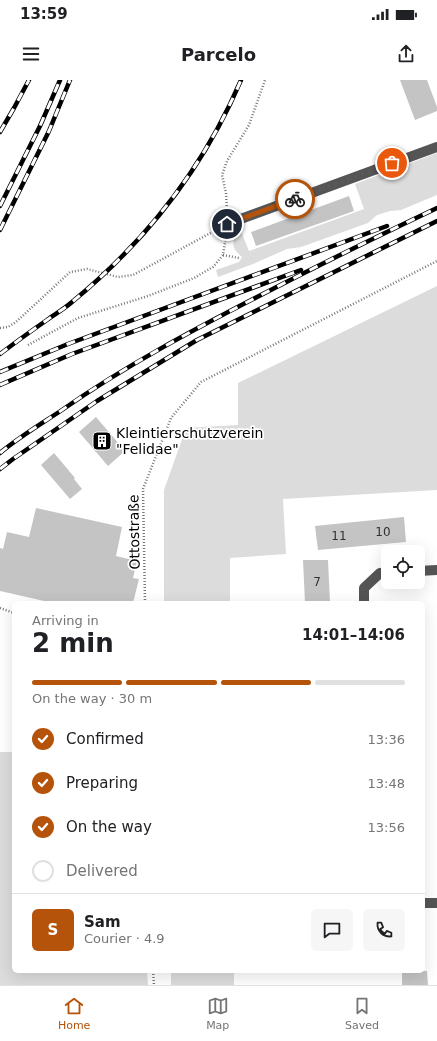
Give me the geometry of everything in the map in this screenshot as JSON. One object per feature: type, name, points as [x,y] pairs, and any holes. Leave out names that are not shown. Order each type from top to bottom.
[{"type":"street","points":[[227,224],[437,147]]},
{"type":"street","points":[[425,571],[437,570]]},
{"type":"street","points":[[364,601],[364,588],[381,574]]},
{"type":"street","points":[[425,903],[437,903]]},
{"type":"path","points":[[28,345],[78,318],[148,296],[194,278],[213,266],[223,255],[227,224],[227,206],[222,175],[227,161],[249,125],[265,80]]},
{"type":"path","points":[[0,328],[16,322],[70,272],[87,269],[118,277],[133,275],[227,224]]},
{"type":"path","points":[[223,255],[239,258]]},
{"type":"path","name":"Ottostraße","points":[[145,601],[143,489],[171,418],[201,382],[437,261]]},
{"type":"path","points":[[0,608],[12,612]]},
{"type":"path","points":[[153,973],[154,985]]},
{"type":"shaded area","points":[[437,153],[437,195],[401,210],[390,211],[377,215],[368,223],[301,247],[287,249],[218,277],[216,270],[239,262],[242,257],[237,252],[233,244],[236,234],[241,231],[249,251],[364,209],[355,184]]},
{"type":"shaded area","points":[[437,286],[437,490],[283,499],[286,554],[230,558],[230,601],[164,601],[164,490],[186,428],[238,425],[238,383]]},
{"type":"shaded area","points":[[0,752],[12,752],[12,973],[147,973],[148,985],[0,985]]},
{"type":"shaded area","points":[[171,973],[234,973],[234,985],[171,985]]},
{"type":"building","points":[[400,80],[427,80],[437,107],[437,111],[415,120]]},
{"type":"building","points":[[349,196],[354,211],[256,246],[251,232]]},
{"type":"building","name":"Kleintierschutzverein \"Felidae\"","points":[[96,417],[125,451],[108,466],[79,432]]},
{"type":"building","points":[[54,453],[75,478],[74,479],[82,489],[70,499],[41,465]]},
{"type":"building","points":[[36,508],[122,527],[116,556],[137,561],[133,578],[139,579],[134,601],[44,601],[0,591],[0,548],[3,549],[7,532],[29,537]]},
{"type":"building","points":[[404,517],[406,542],[318,550],[315,526]]},
{"type":"building","points":[[303,560],[328,560],[330,601],[305,601]]},
{"type":"building","points":[[425,971],[427,971],[428,985],[402,985],[402,973],[425,973]]},
{"type":"railway","points":[[0,132],[29,80]]},
{"type":"railway","points":[[0,206],[40,126],[60,80]]},
{"type":"railway","points":[[0,230],[49,131],[70,80]]},
{"type":"railway","points":[[0,354],[72,302],[99,279],[148,228],[191,173],[226,112],[241,80]]},
{"type":"railway","points":[[0,453],[22,436],[110,378],[160,349],[283,284],[437,208]]},
{"type":"railway","points":[[0,469],[97,401],[197,340],[437,221]]},
{"type":"railway","points":[[0,372],[68,344],[387,226]]},
{"type":"railway","points":[[0,385],[72,354],[301,270]]},
{"type":"way so far","points":[[295,199],[392,163]]},
{"type":"place","name":"Kleintierschutzverein \"Felidae\"","points":[[102,441]]},
{"type":"route","points":[[227,224],[295,199]]}]
